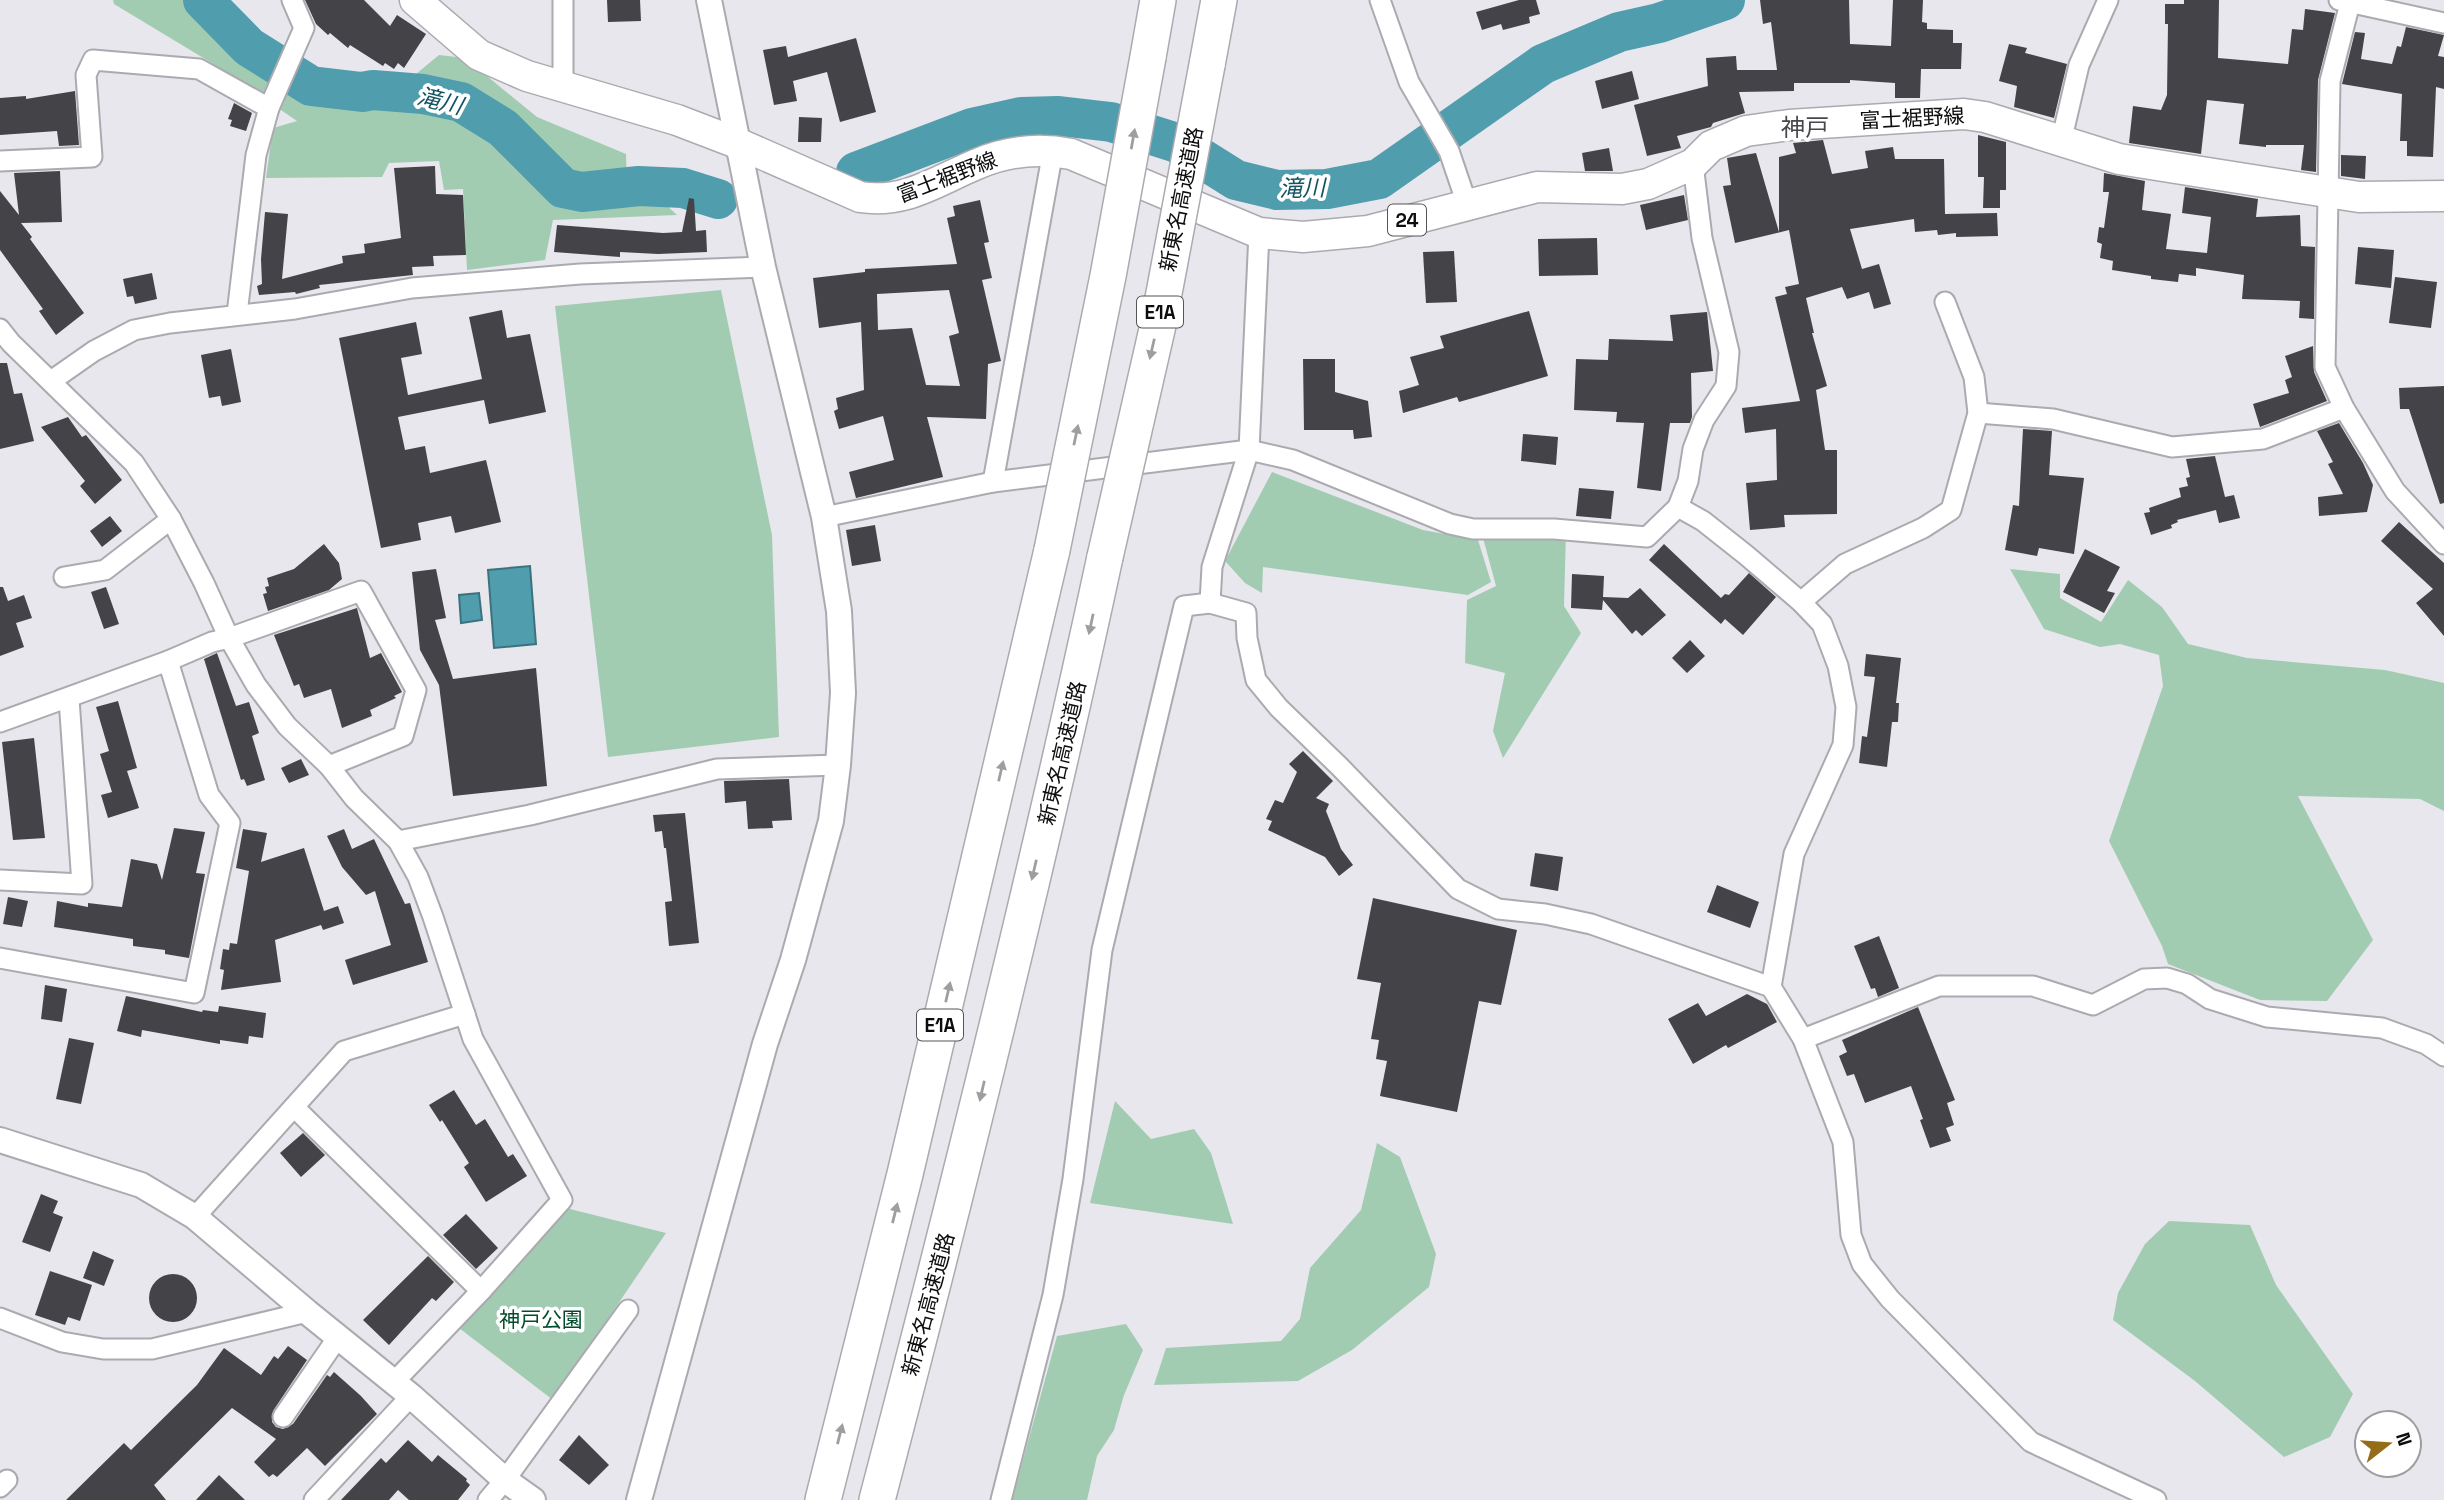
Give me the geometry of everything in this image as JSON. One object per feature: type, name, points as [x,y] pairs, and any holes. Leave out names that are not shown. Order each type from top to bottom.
[{"type":"highway","name":"E1A","points":[[823,1500],[905,1174],[1052,550],[1108,276],[1158,0]]},
{"type":"highway","name":"新東名高速道路","points":[[877,1500],[960,1182],[1071,716],[1157,325],[1219,0]]},
{"type":"main road","name":"富士裾野線","points":[[415,0],[479,55],[527,76],[677,120],[860,197],[880,200],[910,195],[978,163],[1012,153],[1053,151],[1071,154],[1259,233],[1303,237],[1368,231],[1537,187],[1622,189],[1648,184],[1693,164],[1711,146],[1746,131],[1789,125],[1964,114],[1985,117],[2119,159],[2360,197],[2444,196]]},
{"type":"street","points":[[237,314],[256,155],[269,108],[304,27],[292,0]]},
{"type":"street","points":[[563,0],[563,86]]},
{"type":"street","points":[[639,1500],[765,1044],[793,960],[831,821],[843,693],[839,611],[824,517],[763,267],[709,0]]},
{"type":"street","points":[[1380,0],[1409,82],[1449,151],[1466,204]]},
{"type":"street","points":[[2061,142],[2079,65],[2108,0]]},
{"type":"street","points":[[2444,23],[2344,2],[2330,80],[2325,367],[2344,408],[2395,491],[2444,544]]},
{"type":"street","points":[[0,161],[92,157],[86,75],[93,60],[199,69],[269,108]]},
{"type":"street","points":[[993,482],[1053,151]]},
{"type":"street","points":[[824,517],[993,482],[1250,450],[1293,460],[1450,524],[1473,529],[1553,529],[1647,537],[1678,507],[1688,481],[1693,449],[1704,420],[1726,386],[1730,352],[1702,238],[1693,164]]},
{"type":"street","points":[[1210,603],[1212,567],[1250,450],[1259,233]]},
{"type":"street","points":[[51,381],[94,351],[134,330],[237,314],[295,309],[412,288],[580,274],[763,267]]},
{"type":"street","points":[[1801,602],[1845,564],[1923,528],[1951,510],[1978,413],[1974,377],[1945,302]]},
{"type":"street","points":[[4,341],[51,381],[134,463],[171,519],[229,638],[256,685],[287,726],[329,766],[354,799],[398,841],[426,897],[473,1039],[562,1200],[481,1291],[314,1500]]},
{"type":"street","points":[[1978,413],[2053,419],[2172,447],[2263,439],[2344,408]]},
{"type":"street","points":[[1678,507],[1703,521],[1801,602],[1822,624],[1838,666],[1846,707],[1843,745],[1794,854],[1771,987]]},
{"type":"street","points":[[64,576],[105,570],[171,519]]},
{"type":"street","points":[[0,722],[69,699],[212,642],[361,591],[416,690],[403,736],[329,766]]},
{"type":"street","points":[[1001,1500],[1053,1295],[1073,1179],[1102,950],[1184,606],[1210,603],[1246,613],[1247,638],[1256,680],[1279,708],[1458,889],[1498,909],[1591,923],[1771,987],[1803,1039],[1843,1142],[1851,1235],[1862,1264],[1891,1299],[2031,1443],[2156,1500]]},
{"type":"street","points":[[0,958],[194,993],[230,823],[209,795],[169,661]]},
{"type":"street","points":[[0,880],[82,884],[69,699]]},
{"type":"street","points":[[398,841],[530,815],[717,769],[838,765]]},
{"type":"street","points":[[1803,1039],[1939,986],[2033,986],[2093,1005],[2144,979],[2167,978],[2187,984],[2210,999],[2267,1017],[2382,1028],[2426,1044],[2444,1056]]},
{"type":"street","points":[[195,1216],[344,1051],[465,1014]]},
{"type":"street","points":[[294,1107],[481,1291]]},
{"type":"street","points":[[0,1140],[141,1185],[195,1216],[402,1389],[505,1480],[533,1500]]},
{"type":"street","points":[[488,1500],[628,1310]]},
{"type":"street","points":[[0,1318],[62,1342],[103,1349],[152,1349],[307,1312]]},
{"type":"street","points":[[283,1417],[338,1337]]},
{"type":"green space","points":[[113,0],[223,0],[296,70],[339,70],[410,79],[439,55],[465,58],[537,117],[626,154],[627,189],[664,203],[677,215],[553,220],[545,260],[467,270],[463,189],[444,190],[439,161],[389,163],[382,177],[266,178],[273,128],[297,121],[215,65],[114,4]]},
{"type":"green space","points":[[721,290],[772,535],[779,737],[608,757],[555,306]]},
{"type":"green space","points":[[1272,472],[1423,530],[1478,540],[1491,582],[1468,595],[1263,567],[1262,593],[1245,583],[1225,561]]},
{"type":"green space","points":[[1566,530],[1564,606],[1581,633],[1503,758],[1493,731],[1505,673],[1465,663],[1467,600],[1496,586],[1482,534]]},
{"type":"green space","points":[[2010,569],[2060,574],[2060,598],[2101,622],[2128,580],[2162,607],[2188,644],[2247,658],[2385,670],[2444,683],[2444,811],[2420,799],[2298,796],[2373,940],[2327,1001],[2260,1000],[2168,964],[2162,946],[2109,841],[2163,686],[2159,655],[2120,644],[2100,647],[2044,629]]},
{"type":"green space","points":[[1115,1101],[1151,1139],[1194,1129],[1211,1153],[1233,1224],[1090,1203]]},
{"type":"green space","points":[[1377,1143],[1400,1157],[1436,1254],[1429,1287],[1352,1350],[1298,1381],[1154,1385],[1166,1348],[1281,1341],[1300,1319],[1310,1268],[1361,1210]]},
{"type":"green space","name":"神戸公園","points":[[566,1208],[666,1233],[553,1400],[459,1328]]},
{"type":"green space","points":[[2169,1221],[2250,1225],[2276,1285],[2353,1394],[2330,1437],[2284,1457],[2195,1381],[2113,1320],[2118,1293],[2145,1244]]},
{"type":"green space","points":[[1126,1324],[1143,1350],[1124,1395],[1114,1430],[1097,1456],[1087,1500],[1012,1500],[1057,1336]]},
{"type":"water","points":[[530,566],[536,644],[494,648],[488,570]]},
{"type":"water","points":[[479,593],[482,620],[461,623],[459,595]]},
{"type":"building","points":[[305,0],[364,0],[390,26],[397,15],[426,34],[404,68],[398,63],[394,69],[385,63],[383,66],[350,45],[348,48],[330,33],[328,35],[316,24]]},
{"type":"building","points":[[607,0],[640,0],[641,21],[608,22]]},
{"type":"building","points":[[1519,0],[1536,0],[1540,14],[1529,17],[1530,23],[1503,30],[1501,24],[1482,30],[1476,12]]},
{"type":"building","points":[[1760,0],[1849,0],[1850,44],[1891,46],[1893,0],[1923,0],[1922,22],[1927,23],[1927,29],[1953,30],[1953,43],[1962,43],[1961,69],[1921,69],[1920,98],[1895,98],[1895,83],[1850,80],[1850,83],[1794,83],[1794,91],[1739,92],[1745,113],[1713,123],[1711,127],[1677,136],[1681,148],[1647,156],[1634,105],[1708,86],[1706,58],[1736,56],[1737,70],[1777,70],[1771,22],[1763,24]]},
{"type":"building","points":[[2184,0],[2219,0],[2218,58],[2288,64],[2292,29],[2303,30],[2305,9],[2335,13],[2318,80],[2316,172],[2301,170],[2304,145],[2266,147],[2239,144],[2244,104],[2207,100],[2201,154],[2129,143],[2133,106],[2161,110],[2167,95],[2168,24],[2165,24],[2165,4],[2184,4]]},
{"type":"building","points":[[2406,27],[2444,35],[2438,56],[2444,57],[2444,89],[2436,87],[2433,157],[2407,156],[2407,141],[2400,141],[2402,94],[2342,84],[2355,32],[2365,33],[2361,59],[2392,64],[2397,46],[2401,47]]},
{"type":"building","points":[[856,38],[876,112],[840,122],[827,72],[793,81],[797,101],[774,105],[763,50],[786,46],[788,57]]},
{"type":"building","points":[[2009,44],[2027,48],[2025,53],[2067,64],[2054,118],[2014,107],[2017,86],[1999,81]]},
{"type":"building","points":[[1632,71],[1639,99],[1602,109],[1595,81]]},
{"type":"building","points":[[75,91],[79,145],[59,146],[57,131],[0,135],[0,98],[26,96],[26,99]]},
{"type":"building","points":[[234,103],[252,113],[246,131],[230,126],[232,120],[228,119]]},
{"type":"building","points":[[799,117],[822,118],[821,142],[798,142]]},
{"type":"building","points":[[1978,135],[2006,142],[2006,190],[2000,190],[2000,208],[1983,208],[1984,177],[1978,177]]},
{"type":"building","points":[[1823,140],[1832,174],[1868,168],[1865,151],[1893,147],[1895,159],[1944,159],[1945,214],[1997,213],[1998,236],[1956,237],[1956,233],[1938,235],[1937,230],[1915,232],[1914,219],[1850,229],[1862,269],[1879,264],[1891,304],[1874,309],[1869,292],[1847,299],[1842,287],[1806,298],[1812,333],[1827,386],[1816,390],[1825,450],[1837,450],[1837,514],[1784,515],[1785,527],[1750,530],[1746,483],[1777,480],[1776,429],[1745,433],[1742,408],[1800,401],[1775,297],[1787,294],[1785,287],[1799,284],[1789,230],[1735,243],[1723,186],[1731,185],[1727,158],[1756,153],[1779,232],[1779,157],[1796,153],[1793,143]]},
{"type":"building","points":[[1609,148],[1613,171],[1585,171],[1582,153]]},
{"type":"building","points":[[2341,155],[2366,156],[2365,179],[2341,176]]},
{"type":"building","points":[[435,166],[436,194],[463,195],[466,255],[433,256],[434,266],[412,267],[413,275],[319,285],[320,288],[296,294],[259,295],[257,286],[262,284],[265,212],[288,214],[282,279],[343,263],[342,256],[365,253],[364,244],[401,238],[394,168]]},
{"type":"building","points":[[60,171],[62,222],[21,223],[84,313],[56,335],[39,311],[43,309],[0,250],[0,191],[19,215],[14,173]]},
{"type":"building","points":[[2104,173],[2145,181],[2142,210],[2171,214],[2166,249],[2207,253],[2211,217],[2182,213],[2185,187],[2258,199],[2256,217],[2300,215],[2301,246],[2315,247],[2314,319],[2299,318],[2300,301],[2242,299],[2244,275],[2196,268],[2196,276],[2179,274],[2178,282],[2112,270],[2113,261],[2100,258],[2102,244],[2097,242],[2099,227],[2104,228],[2109,192],[2103,192]]},
{"type":"building","points":[[1684,195],[1688,220],[1646,230],[1640,205]]},
{"type":"building","points":[[689,198],[694,199],[696,231],[706,230],[707,252],[620,252],[620,257],[554,252],[557,225],[682,232]]},
{"type":"building","points":[[980,200],[989,242],[984,243],[992,278],[982,280],[1001,361],[988,364],[986,419],[927,417],[943,477],[856,498],[849,472],[894,460],[883,416],[839,429],[834,411],[838,409],[836,398],[864,390],[861,322],[819,328],[813,278],[865,272],[865,269],[957,264],[947,218],[955,216],[953,206]],"holes":[[[949,290],[959,333],[949,336],[960,386],[926,385],[912,328],[878,330],[877,294]]]},
{"type":"building","points":[[1597,238],[1598,275],[1539,276],[1538,239]]},
{"type":"building","points":[[2358,247],[2394,250],[2391,288],[2355,284]]},
{"type":"building","points":[[1454,251],[1457,302],[1426,303],[1423,252]]},
{"type":"building","points":[[152,273],[157,299],[135,304],[133,296],[127,297],[123,279]]},
{"type":"building","points":[[2395,277],[2437,282],[2431,328],[2389,323]]},
{"type":"building","points":[[502,310],[507,338],[530,334],[546,412],[489,424],[484,400],[398,417],[405,450],[425,446],[430,473],[486,460],[501,522],[455,533],[451,516],[418,523],[421,540],[381,548],[339,338],[416,322],[422,354],[401,358],[408,395],[482,379],[469,317]]},
{"type":"building","points":[[1529,311],[1548,376],[1459,402],[1457,397],[1403,413],[1399,391],[1419,385],[1410,357],[1444,348],[1440,336]]},
{"type":"building","points":[[1707,312],[1713,371],[1691,373],[1692,417],[1690,423],[1670,423],[1661,491],[1637,488],[1644,423],[1616,422],[1617,412],[1574,410],[1576,359],[1608,360],[1609,339],[1673,341],[1670,315]]},
{"type":"building","points":[[2313,346],[2314,372],[2327,401],[2260,427],[2253,404],[2289,393],[2285,380],[2292,377],[2285,356]]},
{"type":"building","points":[[231,349],[241,402],[222,406],[220,396],[209,398],[201,355]]},
{"type":"building","points":[[1303,359],[1335,359],[1335,392],[1368,401],[1372,437],[1354,439],[1353,430],[1304,430]]},
{"type":"building","points":[[0,363],[7,363],[14,394],[22,393],[34,441],[0,449]]},
{"type":"building","points":[[2444,386],[2444,503],[2440,504],[2409,409],[2400,409],[2399,388]]},
{"type":"building","points":[[68,417],[82,437],[86,435],[122,480],[95,504],[80,486],[85,481],[41,427]]},
{"type":"building","points":[[2339,423],[2373,485],[2367,512],[2319,516],[2318,497],[2343,494],[2328,464],[2333,462],[2317,431]]},
{"type":"building","points":[[2023,429],[2052,431],[2049,475],[2084,478],[2074,554],[2039,548],[2037,556],[2005,550],[2013,505],[2019,506]]},
{"type":"building","points":[[1523,434],[1558,437],[1556,465],[1521,461]]},
{"type":"building","points":[[2215,456],[2225,497],[2234,495],[2240,518],[2219,523],[2216,510],[2177,520],[2178,522],[2171,525],[2172,528],[2151,535],[2144,513],[2150,512],[2149,508],[2181,497],[2179,488],[2188,486],[2186,478],[2190,477],[2186,459]]},
{"type":"building","points":[[1579,488],[1614,491],[1611,519],[1576,516]]},
{"type":"building","points":[[110,516],[122,531],[102,547],[90,531]]},
{"type":"building","points":[[2399,522],[2444,563],[2444,636],[2416,603],[2433,589],[2381,541]]},
{"type":"building","points":[[875,525],[881,561],[852,566],[846,530]]},
{"type":"building","points":[[324,544],[339,563],[342,579],[329,590],[268,611],[263,594],[267,593],[265,587],[269,586],[267,578],[294,569]]},
{"type":"building","points":[[1664,544],[1721,598],[1725,594],[1729,595],[1749,573],[1776,597],[1743,635],[1725,619],[1721,624],[1649,560]]},
{"type":"building","points":[[2085,549],[2120,567],[2107,591],[2115,593],[2104,613],[2063,592]]},
{"type":"building","points":[[436,569],[446,618],[435,620],[453,679],[536,668],[547,786],[453,796],[439,685],[420,650],[412,572]]},
{"type":"building","points":[[1572,574],[1604,576],[1603,597],[1628,598],[1640,588],[1666,615],[1642,636],[1636,630],[1632,634],[1603,600],[1602,610],[1571,608]]},
{"type":"building","points":[[0,587],[3,587],[8,601],[24,595],[32,618],[16,623],[24,647],[0,656]]},
{"type":"building","points":[[106,587],[119,624],[104,629],[91,592]]},
{"type":"building","points":[[357,608],[370,658],[381,653],[402,692],[394,696],[396,698],[370,710],[372,716],[342,728],[331,689],[304,698],[299,684],[294,686],[274,635]]},
{"type":"building","points":[[1690,640],[1705,656],[1687,673],[1672,658]]},
{"type":"building","points":[[217,653],[236,706],[249,702],[259,733],[252,736],[265,780],[247,786],[244,779],[241,780],[204,659]]},
{"type":"building","points":[[1866,654],[1901,658],[1896,703],[1899,703],[1898,722],[1892,722],[1887,767],[1859,763],[1862,736],[1867,737],[1875,677],[1864,676]]},
{"type":"building","points":[[118,701],[137,768],[127,771],[139,808],[108,818],[101,795],[112,792],[100,754],[109,751],[96,707]]},
{"type":"building","points":[[34,738],[45,838],[13,840],[2,742]]},
{"type":"building","points":[[1303,751],[1333,781],[1316,798],[1329,804],[1326,811],[1341,849],[1353,865],[1339,876],[1325,857],[1268,830],[1272,821],[1266,819],[1275,800],[1283,803],[1297,772],[1289,764]]},
{"type":"building","points":[[301,759],[309,775],[289,783],[281,768]]},
{"type":"building","points":[[789,779],[792,820],[772,821],[773,828],[748,829],[746,801],[725,803],[724,781]]},
{"type":"building","points":[[685,813],[699,943],[669,946],[665,902],[672,901],[666,848],[662,831],[655,832],[653,815]]},
{"type":"building","points":[[174,828],[205,832],[196,873],[205,874],[189,958],[165,954],[165,950],[133,946],[133,939],[54,927],[57,901],[88,907],[88,903],[122,907],[131,859],[157,864],[162,880]]},
{"type":"building","points":[[243,829],[267,833],[261,862],[304,848],[324,911],[338,906],[344,923],[323,930],[321,925],[275,940],[281,982],[221,990],[223,949],[229,950],[230,943],[237,944],[249,871],[236,868]]},
{"type":"building","points":[[344,829],[352,849],[374,839],[405,904],[410,903],[428,962],[353,985],[345,960],[391,945],[375,891],[366,895],[342,867],[327,836]]},
{"type":"building","points":[[1535,853],[1563,857],[1558,891],[1530,886]]},
{"type":"building","points":[[1717,885],[1759,902],[1750,928],[1707,912]]},
{"type":"building","points":[[8,897],[28,901],[22,927],[3,924]]},
{"type":"building","points":[[1373,898],[1517,930],[1501,1005],[1479,1001],[1457,1112],[1380,1096],[1387,1061],[1376,1059],[1379,1040],[1371,1039],[1381,983],[1357,979]]},
{"type":"building","points":[[1879,936],[1899,988],[1878,997],[1875,988],[1871,989],[1854,946]]},
{"type":"building","points":[[45,985],[67,989],[62,1022],[41,1019]]},
{"type":"building","points":[[1747,994],[1767,1004],[1777,1022],[1728,1048],[1726,1045],[1693,1064],[1668,1019],[1698,1003],[1706,1016]]},
{"type":"building","points":[[126,996],[202,1012],[218,1012],[219,1006],[266,1013],[263,1038],[249,1036],[248,1044],[220,1040],[220,1044],[142,1030],[141,1037],[117,1031]]},
{"type":"building","points":[[1918,1007],[1955,1100],[1947,1103],[1954,1125],[1946,1128],[1951,1141],[1930,1148],[1911,1086],[1865,1103],[1854,1074],[1847,1076],[1839,1056],[1847,1052],[1842,1040]]},
{"type":"building","points":[[69,1038],[94,1043],[81,1104],[56,1099]]},
{"type":"building","points":[[454,1090],[476,1125],[485,1119],[508,1157],[513,1154],[527,1176],[486,1202],[464,1167],[469,1163],[442,1120],[440,1122],[429,1105]]},
{"type":"building","points":[[303,1133],[325,1155],[301,1177],[280,1153]]},
{"type":"building","points":[[41,1194],[58,1201],[53,1213],[63,1217],[50,1252],[22,1242]]},
{"type":"building","points":[[466,1214],[498,1248],[476,1269],[443,1235]]},
{"type":"building","points":[[93,1251],[114,1260],[104,1286],[83,1278]]},
{"type":"building","points":[[428,1256],[454,1282],[436,1301],[432,1298],[389,1345],[363,1320]]},
{"type":"building","points":[[50,1271],[92,1285],[80,1321],[68,1317],[65,1325],[35,1315]]},
{"type":"building","points":[[173,1274],[190,1281],[197,1298],[190,1315],[173,1322],[156,1315],[149,1298],[156,1281]]},
{"type":"building","points":[[288,1346],[307,1360],[273,1411],[272,1422],[276,1427],[283,1429],[293,1424],[327,1375],[330,1377],[334,1372],[377,1414],[325,1466],[307,1448],[277,1477],[273,1474],[269,1477],[254,1462],[276,1439],[232,1408],[154,1485],[166,1500],[66,1500],[124,1443],[131,1450],[197,1385],[224,1348],[261,1375],[274,1356],[278,1359]]},
{"type":"building","points":[[579,1435],[609,1465],[589,1485],[559,1460]]},
{"type":"building","points":[[408,1440],[432,1462],[438,1455],[467,1479],[470,1485],[458,1500],[409,1500],[398,1490],[389,1500],[341,1500],[381,1458],[386,1463]]},
{"type":"building","points":[[219,1475],[245,1500],[196,1500]]},
{"type":"waterway","name":"滝川","points":[[203,0],[249,47],[311,86],[362,92],[373,90],[423,94],[461,102],[503,128],[563,188],[582,192],[639,186],[683,188],[718,199]]},
{"type":"waterway","name":"滝川","points":[[856,172],[972,128],[1021,117],[1059,116],[1111,122],[1177,143],[1236,180],[1277,190],[1327,189],[1379,179],[1543,64],[1619,32],[1659,23],[1725,0]]},
{"type":"district","name":"神戸","points":[[1805,127]]}]
